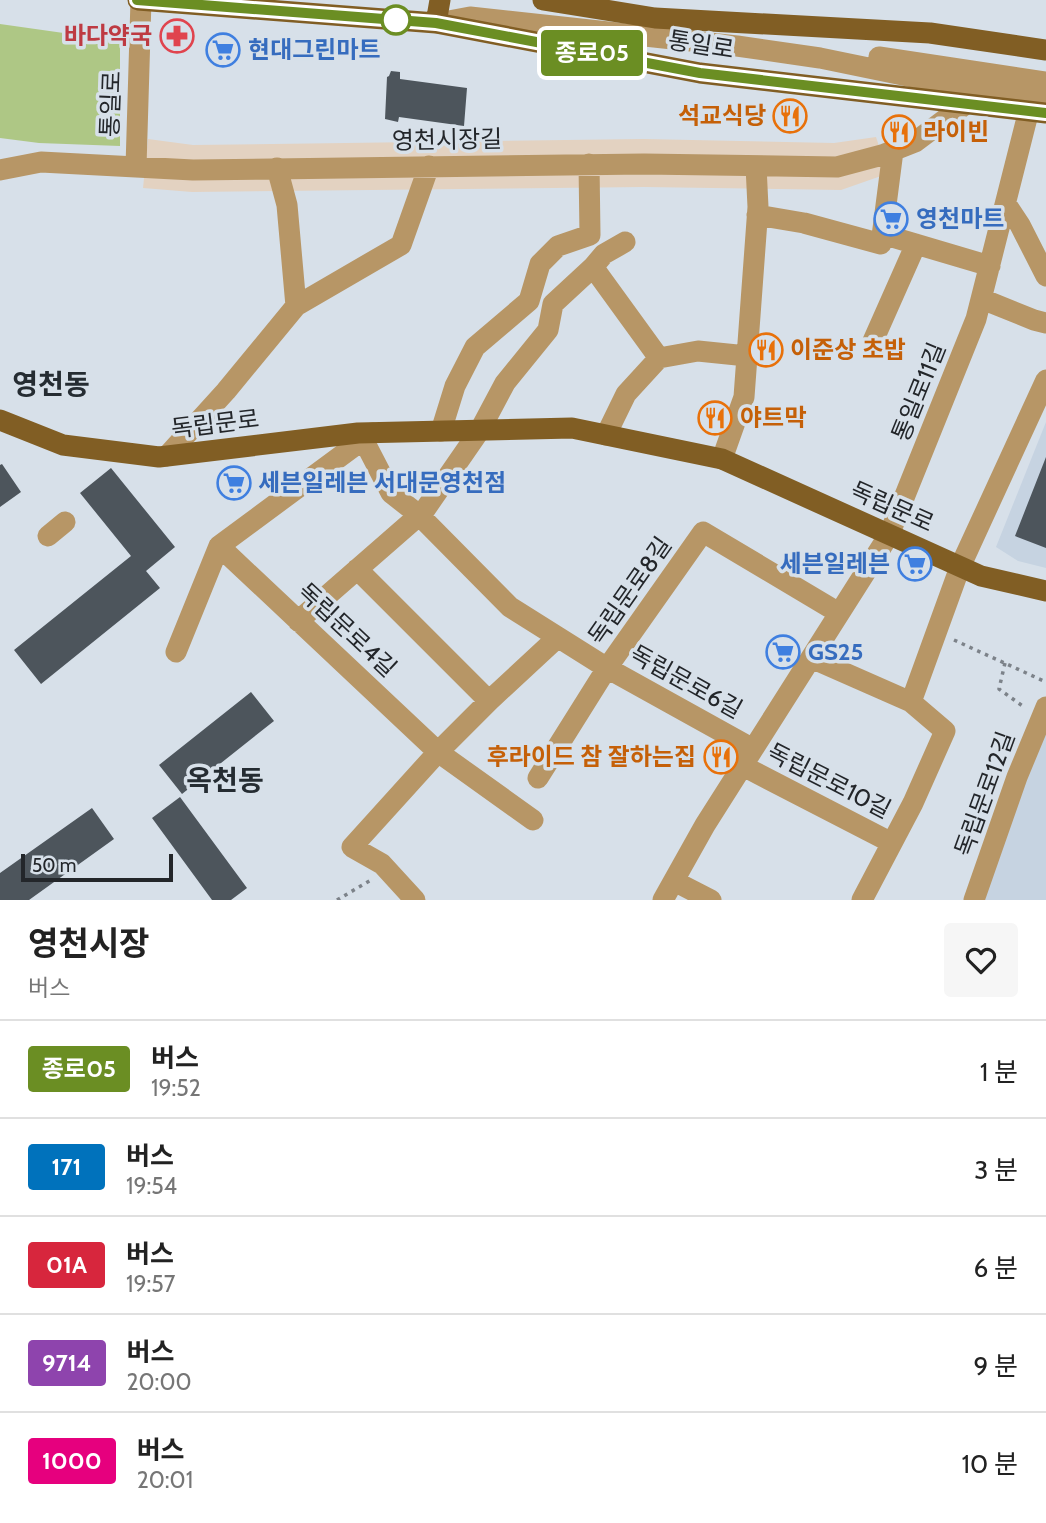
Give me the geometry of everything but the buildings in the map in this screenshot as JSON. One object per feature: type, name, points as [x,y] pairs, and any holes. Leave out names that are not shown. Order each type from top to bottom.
[{"type":"main road","name":"통일로","points":[[139,0],[436,23],[700,73],[967,103],[1040,108]]},
{"type":"main road","points":[[436,23],[440,0]]},
{"type":"main road","name":"통일로","points":[[543,0],[655,18],[930,33],[1046,50]]},
{"type":"main road","name":"독립문로","points":[[0,419],[63,445],[159,457],[358,433],[367,436],[441,431],[572,428],[722,459],[981,576],[1046,591]]},
{"type":"street","name":"통일로","points":[[136,167],[139,0]]},
{"type":"street","points":[[436,23],[470,17],[737,46],[820,58],[927,80],[1040,108]]},
{"type":"street","points":[[655,18],[858,54],[1046,82]]},
{"type":"street","name":"영천시장길","points":[[0,170],[41,162],[193,170],[589,164],[837,167],[915,142],[967,103]]},
{"type":"street","name":"통일로11길","points":[[889,535],[976,319],[1006,204],[1040,108]]},
{"type":"street","points":[[757,215],[804,223],[881,244],[892,151]]},
{"type":"street","points":[[589,164],[590,235],[598,260],[659,358]]},
{"type":"street","points":[[167,456],[226,391],[296,306],[401,245],[429,166]]},
{"type":"street","points":[[722,459],[744,397],[757,215],[755,166]]},
{"type":"street","points":[[277,168],[287,205],[296,306]]},
{"type":"street","points":[[1006,204],[1046,276]]},
{"type":"street","points":[[882,234],[990,266]]},
{"type":"street","points":[[441,431],[455,386],[475,347],[529,301],[540,264],[558,246],[590,235]]},
{"type":"street","points":[[298,621],[424,510],[480,430],[505,383],[548,330],[553,304],[598,260],[625,242]]},
{"type":"street","points":[[873,341],[916,244]]},
{"type":"street","points":[[982,299],[1046,323]]},
{"type":"street","points":[[606,435],[626,394],[659,358],[698,351],[747,356]]},
{"type":"street","points":[[911,702],[960,567],[1046,380]]},
{"type":"street","points":[[176,652],[219,546],[367,436]]},
{"type":"street","name":"독립문로6길","points":[[367,436],[391,493],[419,514],[510,607],[748,757]]},
{"type":"street","points":[[48,536],[65,522]]},
{"type":"street","name":"독립문로8길","points":[[538,778],[607,668],[703,532],[839,613]]},
{"type":"street","points":[[663,900],[705,825],[889,535]]},
{"type":"street","name":"독립문로4길","points":[[219,546],[438,752],[533,820]]},
{"type":"street","points":[[357,569],[489,701]]},
{"type":"street","points":[[415,900],[382,864],[352,847],[438,752],[558,637]]},
{"type":"street","name":"독립문로10길","points":[[811,658],[911,702],[945,731],[913,803],[862,900]]},
{"type":"street","name":"독립문로12길","points":[[974,900],[1017,777],[1043,713]]},
{"type":"street","name":"독립문로10길","points":[[748,757],[892,843]]},
{"type":"street","points":[[674,881],[711,900]]},
{"type":"path","points":[[936,631],[1046,682]]},
{"type":"path","points":[[1005,663],[999,689],[1043,713]]},
{"type":"path","points":[[337,900],[373,878],[382,864]]},
{"type":"shaded area","points":[[876,137],[882,155],[884,175],[841,190],[644,187],[192,192],[143,188],[148,139],[193,145],[644,139],[834,143]]},
{"type":"shaded area","points":[[1046,422],[1046,568],[1018,561],[996,547]]},
{"type":"shaded area","points":[[1046,710],[1046,900],[974,900]]},
{"type":"green space","points":[[0,24],[120,41],[120,146],[39,143],[0,138]]},
{"type":"bus line","name":"종로05","points":[[137,0],[436,23],[700,73],[1046,113]]},
{"type":"place","name":"바다약국","points":[[177,36]]},
{"type":"place","name":"현대그린마트","points":[[223,50]]},
{"type":"place","name":"석교식당","points":[[790,116]]},
{"type":"place","name":"라이빈","points":[[899,132]]},
{"type":"place","name":"영천마트","points":[[891,219]]},
{"type":"place","name":"이준상 초밥","points":[[766,350]]},
{"type":"place","name":"야트막","points":[[715,418]]},
{"type":"place","name":"세븐일레븐 서대문영천점","points":[[234,483]]},
{"type":"place","name":"세븐일레븐","points":[[915,564]]},
{"type":"place","name":"GS25","points":[[783,652]]},
{"type":"place","name":"후라이드 참 잘하는집","points":[[721,757]]},
{"type":"district","name":"영천동","points":[[51,384]]},
{"type":"district","name":"옥천동","points":[[225,780]]}]
